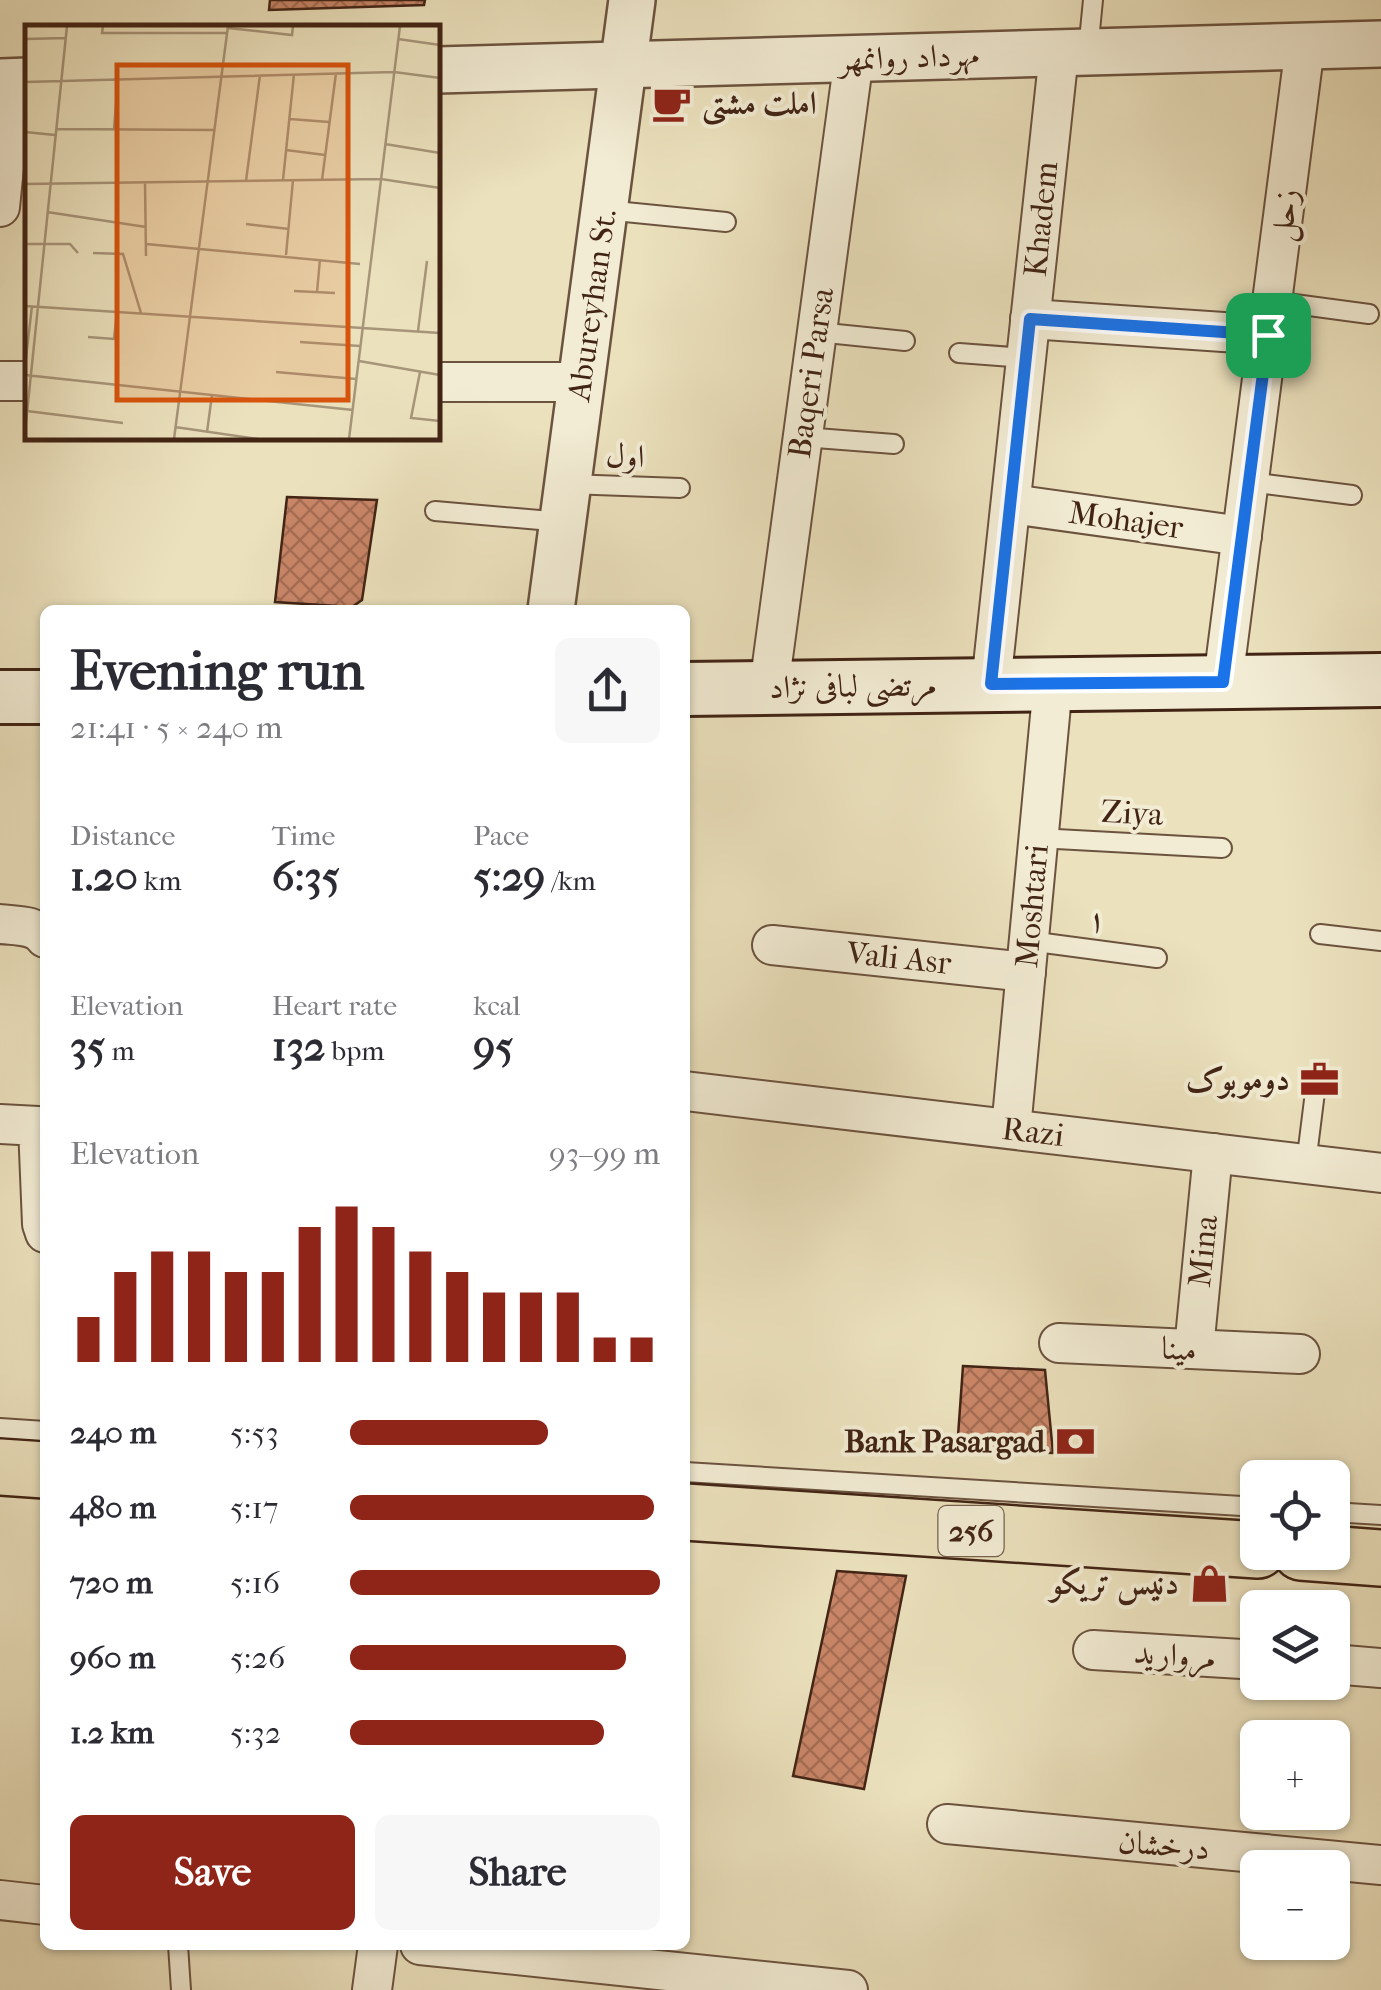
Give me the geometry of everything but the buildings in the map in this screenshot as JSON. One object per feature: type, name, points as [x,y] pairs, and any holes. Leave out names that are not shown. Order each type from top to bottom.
[{"type":"main road","name":"مرتضی لبافی نژاد","points":[[690,689],[1381,680]]},
{"type":"main road","points":[[0,697],[40,697]]},
{"type":"main road","points":[[1,1467],[40,1470]]},
{"type":"main road","name":"256","points":[[690,1512],[1240,1549]]},
{"type":"main road","points":[[1350,1556],[1381,1558]]},
{"type":"street","name":"Abureyhan St.","points":[[552,605],[632,0]]},
{"type":"street","name":"مهرداد روانمهر","points":[[440,70],[1381,44]]},
{"type":"street","name":"زحل","points":[[1223,682],[1306,46]]},
{"type":"street","name":"Khadem","points":[[991,684],[1030,319],[1074,52]]},
{"type":"street","name":"Baqeri Parsa","points":[[770,688],[854,58]]},
{"type":"street","points":[[0,207],[13,81]]},
{"type":"street","points":[[1030,319],[1270,318]]},
{"type":"street","points":[[440,382],[582,382]]},
{"type":"street","name":"Mohajer","points":[[1010,504],[1242,536]]},
{"type":"street","name":"Moshtari","points":[[1011,1129],[1053,684]]},
{"type":"street","points":[[0,924],[40,932]]},
{"type":"street","name":"Vali Asr","points":[[772,945],[1027,956]]},
{"type":"street","name":"Razi","points":[[690,1091],[1381,1172]]},
{"type":"street","points":[[0,1124],[40,1126]]},
{"type":"street","name":"Mina","points":[[1194,1350],[1213,1152]]},
{"type":"street","name":"مینا","points":[[1059,1344],[1300,1354]]},
{"type":"street","points":[[0,1480],[1,1467]]},
{"type":"street","name":"مروارید","points":[[1094,1650],[1240,1659]]},
{"type":"street","points":[[1350,1665],[1381,1668]]},
{"type":"street","name":"درخشان","points":[[947,1824],[1381,1866]]},
{"type":"street","points":[[0,1900],[40,1904]]},
{"type":"street","points":[[372,1990],[377,1950]]},
{"type":"street","points":[[445,1950],[568,1975],[848,1990]]},
{"type":"lane","points":[[1074,52],[1092,0]]},
{"type":"lane","points":[[604,210],[726,222]]},
{"type":"lane","points":[[1270,318],[1369,314]]},
{"type":"lane","points":[[817,332],[904,342]]},
{"type":"lane","points":[[959,354],[1026,358]]},
{"type":"lane","points":[[803,437],[894,444]]},
{"type":"lane","points":[[1249,482],[1352,495]]},
{"type":"lane","name":"اول","points":[[435,512],[565,503],[680,488]]},
{"type":"lane","name":"Ziya","points":[[1038,838],[1222,848]]},
{"type":"lane","points":[[1320,934],[1381,941]]},
{"type":"lane","name":"۱","points":[[1027,956],[1157,958]]},
{"type":"lane","points":[[1306,1164],[1317,1076]]},
{"type":"lane","points":[[0,1428],[40,1431]]},
{"type":"lane","points":[[690,1472],[1240,1506]]},
{"type":"lane","points":[[1350,1513],[1381,1514]]},
{"type":"lane","points":[[178,1950],[181,1990]]},
{"type":"place","name":"املت مشتی","points":[[672,103]]},
{"type":"place","name":"دوموبوک","points":[[1320,1079]]},
{"type":"place","name":"Bank Pasargad","points":[[1075,1441]]},
{"type":"place","name":"دنیس تریکو","points":[[1209,1583]]},
{"type":"route","points":[[1030,319],[1268,335],[1223,682],[991,684],[1030,319]]}]
